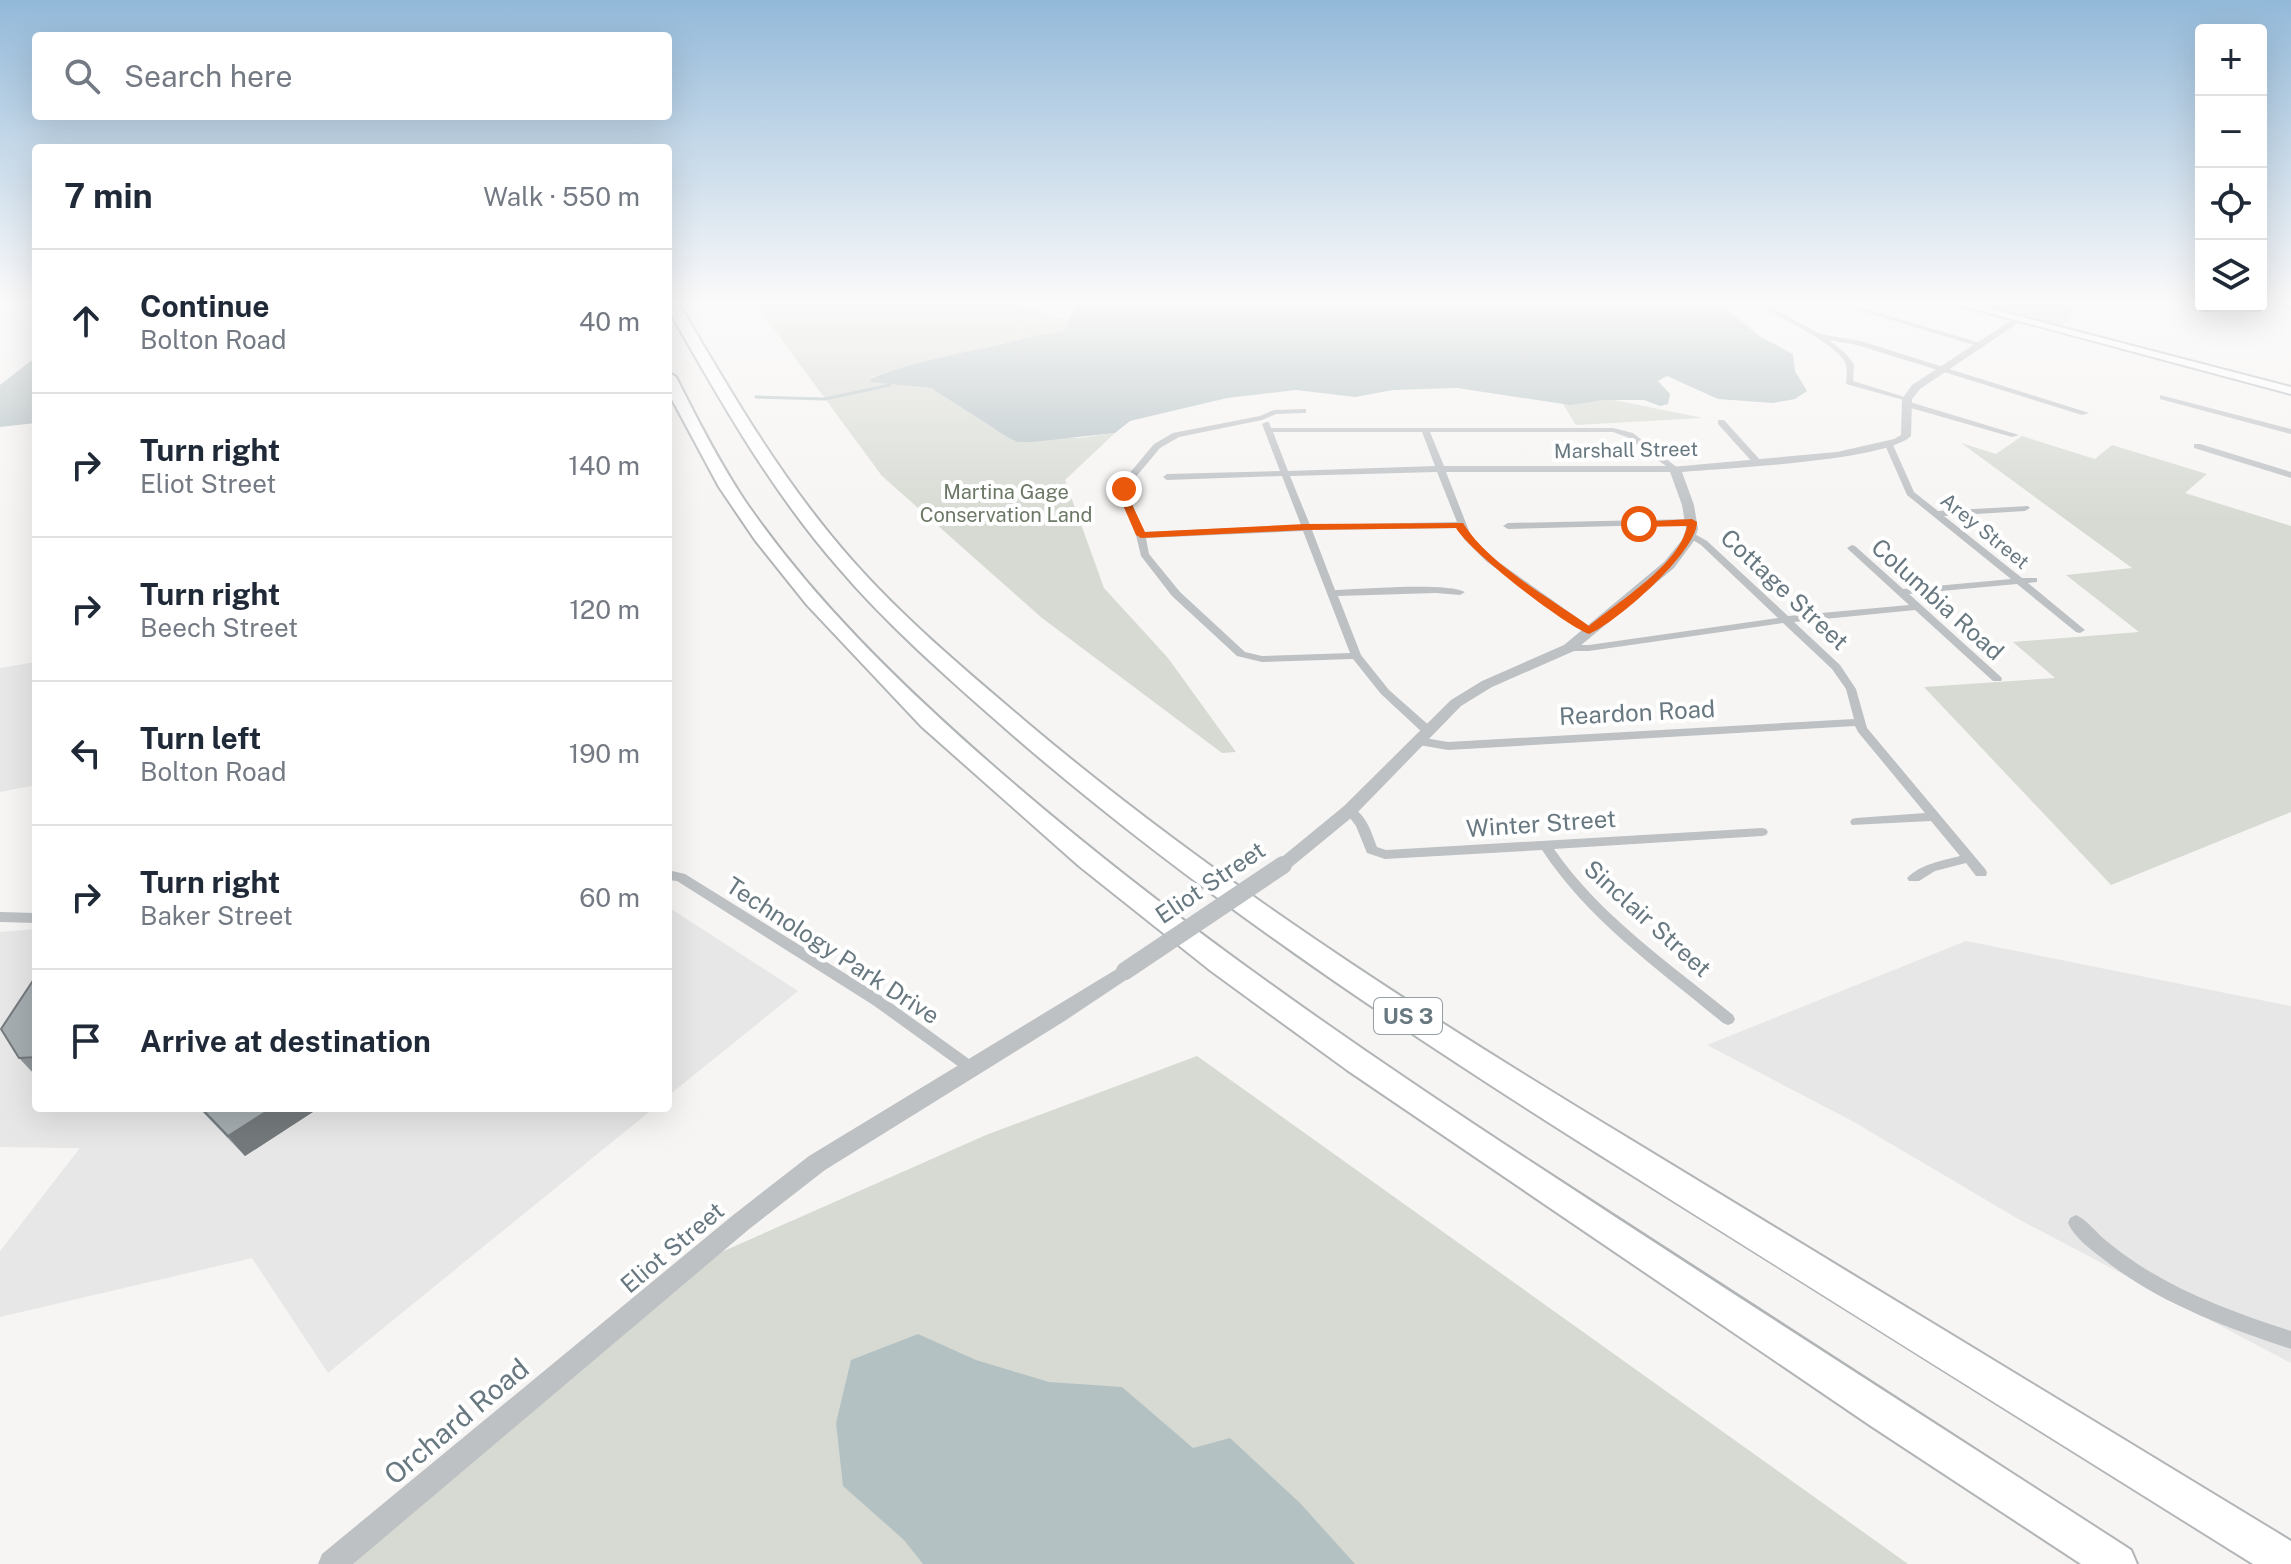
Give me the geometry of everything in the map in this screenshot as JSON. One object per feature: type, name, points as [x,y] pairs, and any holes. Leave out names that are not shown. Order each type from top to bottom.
[{"type":"highway","name":"US 3","points":[[715,375],[775,476],[844,563],[933,652],[1036,744],[1126,816],[1270,923],[1466,1055],[2291,1564]]},
{"type":"highway","name":"US 3","points":[[672,385],[722,479],[806,591],[898,691],[1006,791],[1121,888],[1333,1047],[1634,1249],[2117,1564]]},
{"type":"main road","points":[[2230,375],[2291,391]]},
{"type":"street","points":[[1849,375],[1849,382],[2015,435]]},
{"type":"street","points":[[1889,445],[1906,436],[1907,401],[1916,387],[1933,375]]},
{"type":"street","points":[[1957,375],[2085,413]]},
{"type":"street","points":[[2163,397],[2291,432]]},
{"type":"street","points":[[1303,411],[1274,412],[1262,418],[1176,435],[1160,443],[1124,489],[1124,496],[1149,563],[1207,623],[1248,657],[1356,656]]},
{"type":"street","points":[[1262,418],[1356,656],[1424,736]]},
{"type":"street","points":[[1721,422],[1758,463]]},
{"type":"street","points":[[1425,429],[1459,525],[1467,537],[1490,560],[1589,631]]},
{"type":"street","points":[[1269,430],[1619,431],[1630,435],[1675,469],[1692,529],[1508,526]]},
{"type":"street","name":"Marshall Street","points":[[1167,477],[1284,472],[1675,469],[1846,454],[1889,445]]},
{"type":"street","name":"Arey Street","points":[[1889,445],[1902,471],[1906,488],[2080,630]]},
{"type":"street","points":[[2197,446],[2291,475]]},
{"type":"street","points":[[1935,514],[2025,508]]},
{"type":"street","points":[[1141,535],[1305,527],[1459,525]]},
{"type":"street","name":"Cottage Street","points":[[1692,529],[1842,674],[1851,689],[1858,722],[1981,873]]},
{"type":"street","name":"Eliot Street","points":[[620,1326],[740,1223],[817,1163],[1056,1017],[1283,865],[1350,810],[1456,703],[1474,690],[1569,648],[1664,570],[1692,529]]},
{"type":"street","name":"Columbia Road","points":[[1852,548],[1997,679]]},
{"type":"street","points":[[1903,592],[2034,580]]},
{"type":"street","points":[[1330,593],[1460,592]]},
{"type":"street","points":[[1569,648],[1589,648],[1786,620],[1919,607]]},
{"type":"street","name":"Reardon Road","points":[[1424,736],[1448,746],[1858,722]]},
{"type":"street","name":"Winter Street","points":[[1350,810],[1362,824],[1369,845],[1377,853],[1762,832]]},
{"type":"street","points":[[1856,822],[1934,817]]},
{"type":"street","name":"Sinclair Street","points":[[1545,845],[1561,869],[1606,914],[1728,1019]]},
{"type":"street","points":[[1914,878],[1931,868],[1969,858]]},
{"type":"street","name":"Technology Park Drive","points":[[672,876],[680,877],[878,1001],[971,1068]]},
{"type":"street","points":[[0,917],[32,918]]},
{"type":"street","points":[[2076,1223],[2108,1254],[2182,1299],[2291,1340]]},
{"type":"street","name":"Orchard Road","points":[[332,1564],[620,1326]]},
{"type":"shaded area","points":[[13,375],[32,375],[32,423],[0,427],[0,385]]},
{"type":"shaded area","points":[[881,375],[1797,375],[1807,391],[1795,399],[1773,403],[1718,399],[1667,376],[1658,381],[1670,394],[1668,404],[1660,406],[1644,400],[1604,400],[1570,405],[1457,388],[1393,390],[1355,397],[1296,390],[1227,398],[1130,421],[1115,433],[1018,442],[931,388],[871,382],[870,379]]},
{"type":"shaded area","points":[[32,663],[32,786],[0,792],[0,668]]},
{"type":"shaded area","points":[[672,910],[798,991],[672,1093]]},
{"type":"shaded area","points":[[32,929],[32,1112],[649,1112],[328,1373],[252,1258],[0,1317],[0,1251],[80,1148],[0,1147],[0,932]]},
{"type":"shaded area","points":[[1966,941],[2291,1006],[2291,1363],[2020,1220],[1854,1122],[1707,1045]]},
{"type":"shaded area","points":[[918,1334],[976,1360],[1049,1382],[1122,1387],[1193,1448],[1230,1438],[1300,1503],[1355,1564],[923,1564],[904,1540],[843,1486],[836,1423],[851,1360]]},
{"type":"green space","name":"Martina Gage Conservation Land","points":[[808,375],[880,375],[870,378],[871,381],[931,388],[1007,437],[1080,438],[1115,433],[1065,480],[1104,588],[1168,658],[1236,752],[1222,753],[1042,618],[882,476]]},
{"type":"green space","points":[[1604,400],[1703,418],[1576,425],[1563,404]]},
{"type":"green space","points":[[2022,436],[2095,459],[2112,445],[2207,474],[2185,493],[2291,526],[2291,812],[2111,885],[1924,687],[2055,678],[2013,642],[2139,632],[2066,575],[2132,568],[1961,443],[1996,454]]},
{"type":"green space","points":[[1197,1056],[1908,1564],[347,1564],[717,1254],[986,1135]]},
{"type":"building","points":[[32,982],[32,1057],[19,1058],[1,1029]]},
{"type":"building","points":[[205,1112],[266,1112],[228,1136]]},
{"type":"waterway","points":[[756,397],[825,399],[890,385]]},
{"type":"route","points":[[1124,489],[1124,496],[1141,535],[1305,527],[1459,525],[1490,560],[1589,631],[1674,561],[1692,529],[1692,522],[1639,524]]}]
